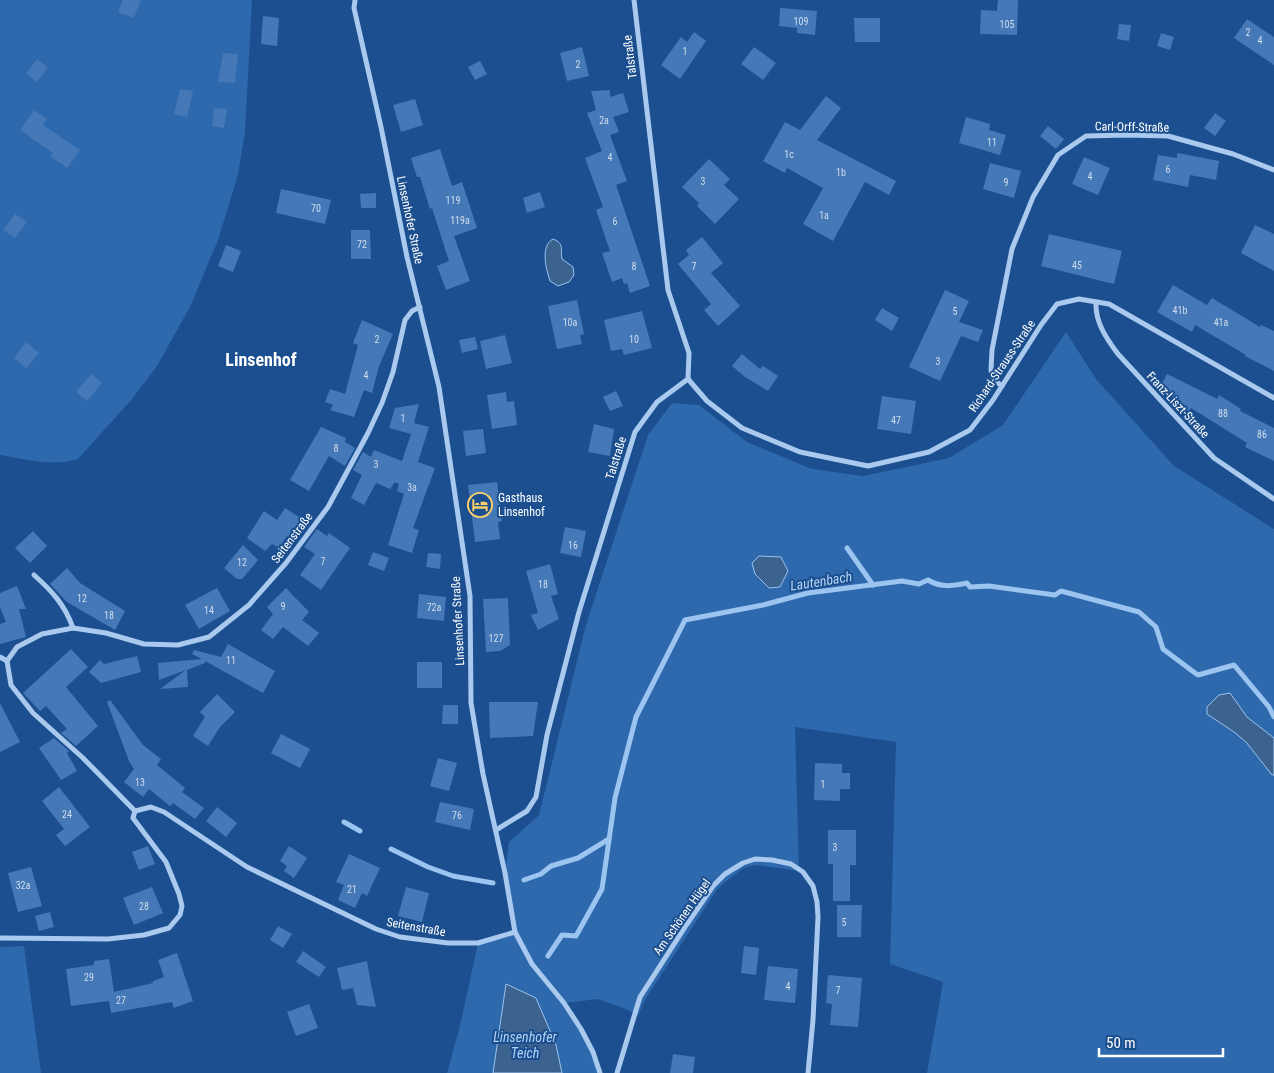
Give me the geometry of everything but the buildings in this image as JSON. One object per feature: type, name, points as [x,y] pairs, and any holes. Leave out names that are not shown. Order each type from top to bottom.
[{"type":"street","name":"Linsenhofer Straße","points":[[355,0],[354,8],[381,127],[407,257],[439,387],[468,587],[472,703],[483,774],[506,873],[514,932],[532,964],[576,1021],[593,1052],[600,1073]]},
{"type":"street","name":"Talstraße","points":[[496,830],[527,811],[536,797],[547,735],[579,612],[635,432],[657,402],[688,379],[689,353],[668,290],[634,0]]},
{"type":"street","name":"Carl-Orff-Straße","points":[[1002,386],[993,379],[992,350],[1012,249],[1033,197],[1058,155],[1086,136],[1127,134],[1168,136],[1233,154],[1274,170]]},
{"type":"street","name":"Richard-Strauss-Straße","points":[[688,379],[707,401],[742,428],[800,452],[868,466],[929,452],[970,430],[1002,386],[1056,304],[1079,299],[1109,304],[1274,398]]},
{"type":"street","name":"Franz-Liszt-Straße","points":[[1096,302],[1098,322],[1118,354],[1214,458],[1274,500]]},
{"type":"street","name":"Seitenstraße","points":[[7,661],[17,647],[42,634],[73,628],[106,633],[144,644],[178,645],[209,637],[249,605],[286,563],[328,507],[382,403],[393,372],[405,320],[412,311],[420,308]]},
{"type":"street","points":[[34,575],[60,601],[68,614],[73,628]]},
{"type":"street","points":[[0,657],[7,661],[11,685],[33,713],[83,758],[135,811],[133,818],[166,862],[182,906],[180,915],[169,928],[144,935],[108,939],[0,938]]},
{"type":"street","name":"Seitenstraße","points":[[135,811],[151,807],[164,812],[248,867],[376,929],[400,936],[448,943],[478,943],[514,932]]},
{"type":"street","name":"Am Schönen Hügel","points":[[617,1073],[640,997],[713,886],[725,874],[743,863],[755,859],[791,864],[803,872],[813,886],[817,902],[818,917],[813,1020],[808,1073]]},
{"type":"shaded area","points":[[0,0],[252,0],[245,132],[238,175],[218,240],[190,307],[157,366],[132,399],[78,459],[68,461],[39,462],[0,455]]},
{"type":"shaded area","points":[[1066,332],[1096,379],[1174,466],[1274,529],[1274,1073],[927,1073],[943,982],[890,964],[896,742],[795,727],[799,871],[756,865],[744,868],[718,888],[646,998],[638,1016],[628,1010],[598,999],[565,1003],[581,1029],[600,1073],[562,1073],[556,1045],[506,985],[493,1073],[447,1073],[460,1026],[478,943],[514,931],[505,873],[509,842],[539,815],[586,625],[648,435],[672,403],[699,405],[747,442],[812,469],[863,476],[949,458],[1003,425]]},
{"type":"shaded area","points":[[24,946],[41,1073],[0,1073],[0,947]]},
{"type":"water","points":[[553,239],[561,245],[562,259],[573,267],[574,275],[569,282],[558,286],[550,281],[545,258],[546,247]]},
{"type":"water","points":[[759,556],[781,557],[788,571],[780,587],[769,588],[755,574],[752,563]]},
{"type":"water","points":[[1230,693],[1247,717],[1274,738],[1274,775],[1272,775],[1246,742],[1207,714],[1207,707],[1219,695]]},
{"type":"water","name":"Linsenhofer Teich","points":[[506,984],[536,998],[556,1045],[562,1073],[493,1073]]},
{"type":"waterway","points":[[847,548],[873,585]]},
{"type":"waterway","name":"Lautenbach","points":[[548,956],[562,935],[576,936],[602,889],[615,798],[636,717],[685,620],[763,605],[808,593],[902,581],[919,584],[928,580],[947,586],[967,583],[970,587],[989,586],[1055,595],[1061,591],[1139,612],[1156,627],[1163,649],[1198,675],[1234,665],[1269,707],[1274,717]]},
{"type":"waterway","points":[[344,822],[360,831]]},
{"type":"waterway","points":[[524,880],[541,874],[551,866],[578,858],[609,839]]},
{"type":"waterway","points":[[391,849],[428,867],[453,876],[493,883]]},
{"type":"place","name":"Gasthaus Linsenhof","points":[[480,505]]},
{"type":"district","name":"Linsenhof","points":[[261,359]]}]
